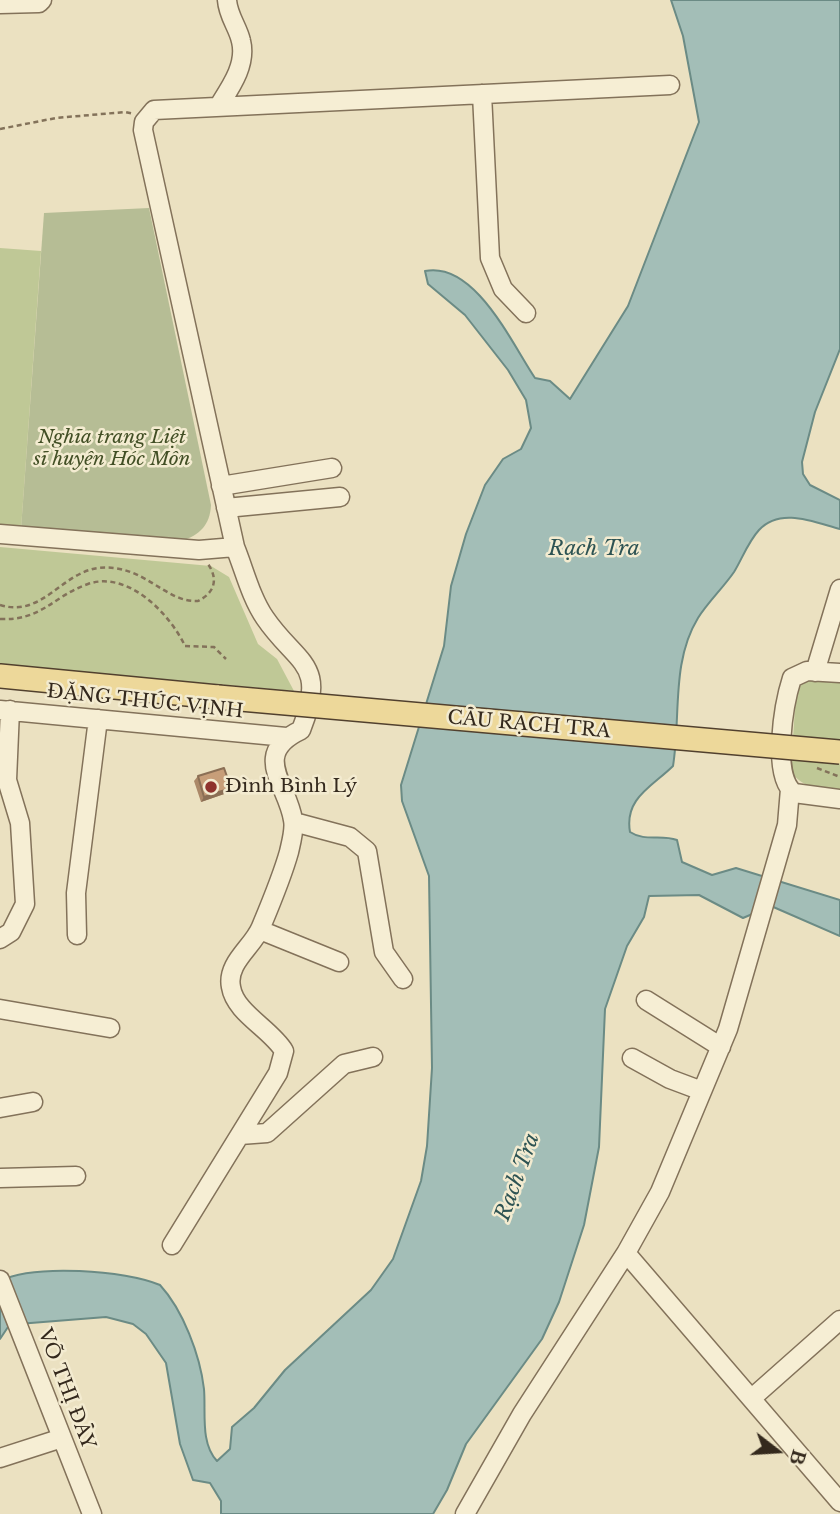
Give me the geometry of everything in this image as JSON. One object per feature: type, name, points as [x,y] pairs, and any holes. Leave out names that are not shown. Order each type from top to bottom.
[{"type":"main road","name":"CẦU RẠCH TRA","points":[[0,676],[840,752]]},
{"type":"street","points":[[0,4],[39,3],[43,0]]},
{"type":"street","points":[[218,107],[238,75],[242,43],[228,10],[227,0]]},
{"type":"street","points":[[172,1245],[278,1073],[284,1051],[277,1040],[238,1004],[230,986],[233,967],[260,930],[288,853],[294,822],[274,775],[276,755],[286,737],[301,730],[313,686],[303,659],[263,616],[235,547],[143,130],[148,117],[154,110],[670,85]]},
{"type":"street","points":[[482,94],[490,258],[503,289],[526,313]]},
{"type":"street","points":[[221,486],[332,468]]},
{"type":"street","points":[[226,508],[340,497]]},
{"type":"street","points":[[0,534],[198,550],[235,547]]},
{"type":"street","points":[[816,672],[840,589]]},
{"type":"street","points":[[465,1514],[522,1414],[626,1253],[660,1192],[721,1047],[787,825],[790,789],[782,770],[784,712],[792,678],[799,673],[840,673]]},
{"type":"street","points":[[0,939],[11,932],[25,904],[20,823],[7,780],[5,710]]},
{"type":"street","name":"ĐẶNG THÚC VỊNH","points":[[5,710],[286,737]]},
{"type":"street","points":[[77,935],[76,893],[98,719]]},
{"type":"street","points":[[790,789],[799,794],[840,799]]},
{"type":"street","points":[[294,822],[350,837],[367,851],[384,952],[403,979]]},
{"type":"street","points":[[260,930],[339,962]]},
{"type":"street","points":[[646,1000],[721,1047]]},
{"type":"street","points":[[0,1009],[110,1028]]},
{"type":"street","points":[[240,1135],[267,1133],[344,1064],[373,1057]]},
{"type":"street","points":[[632,1058],[670,1079],[702,1091]]},
{"type":"street","points":[[0,1108],[33,1102]]},
{"type":"street","points":[[0,1178],[76,1176]]},
{"type":"street","points":[[626,1253],[840,1502]]},
{"type":"street","name":"VÕ THỊ ĐẦY","points":[[0,1280],[92,1514]]},
{"type":"street","points":[[752,1398],[840,1320]]},
{"type":"street","points":[[0,1458],[62,1438]]},
{"type":"path","points":[[0,130],[56,118],[125,112],[148,117]]},
{"type":"path","points":[[0,605],[32,605],[86,571],[110,568],[148,578],[179,599],[198,601],[211,592],[215,583],[213,571],[198,550]]},
{"type":"path","points":[[0,619],[32,616],[91,582],[105,582],[150,598],[173,623],[185,646],[214,647],[226,659]]},
{"type":"green space","name":"Nghĩa trang Liệt sĩ huyện Hóc Môn","points":[[149,208],[211,505],[209,518],[199,532],[181,541],[21,529],[44,213]]},
{"type":"green space","points":[[0,248],[41,251],[21,529],[0,527]]},
{"type":"green space","points":[[0,547],[211,566],[229,577],[258,644],[277,659],[294,691],[0,665]]},
{"type":"green space","points":[[820,678],[840,680],[840,790],[806,784],[791,771],[796,691],[805,681]]},
{"type":"water","name":"Rạch Tra","points":[[671,0],[840,0],[840,349],[815,412],[802,462],[803,474],[810,485],[840,500],[840,529],[798,518],[777,519],[759,530],[748,545],[734,572],[702,612],[690,635],[680,671],[673,766],[636,801],[629,820],[630,832],[641,837],[677,840],[682,862],[712,875],[736,868],[840,900],[840,936],[771,906],[743,918],[699,895],[649,896],[644,917],[627,946],[605,1009],[599,1147],[584,1225],[559,1302],[542,1339],[466,1444],[447,1490],[433,1514],[221,1514],[221,1501],[210,1483],[193,1480],[180,1444],[166,1363],[146,1334],[133,1324],[106,1317],[18,1324],[8,1327],[0,1339],[0,1281],[34,1272],[80,1271],[125,1276],[160,1285],[183,1320],[199,1362],[204,1389],[206,1436],[217,1461],[230,1449],[232,1427],[254,1408],[285,1370],[371,1290],[393,1259],[421,1181],[427,1146],[432,1068],[429,876],[402,801],[401,785],[444,646],[451,586],[466,534],[485,485],[503,459],[521,449],[531,428],[526,400],[508,370],[465,315],[428,284],[425,271],[443,271],[476,291],[503,327],[535,378],[550,381],[570,399],[628,306],[699,122],[683,36]]},
{"type":"building","name":"Đình Bình Lý","points":[[224,768],[231,788],[204,797],[198,776]]},
{"type":"place","name":"Đình Bình Lý","points":[[211,787]]}]
